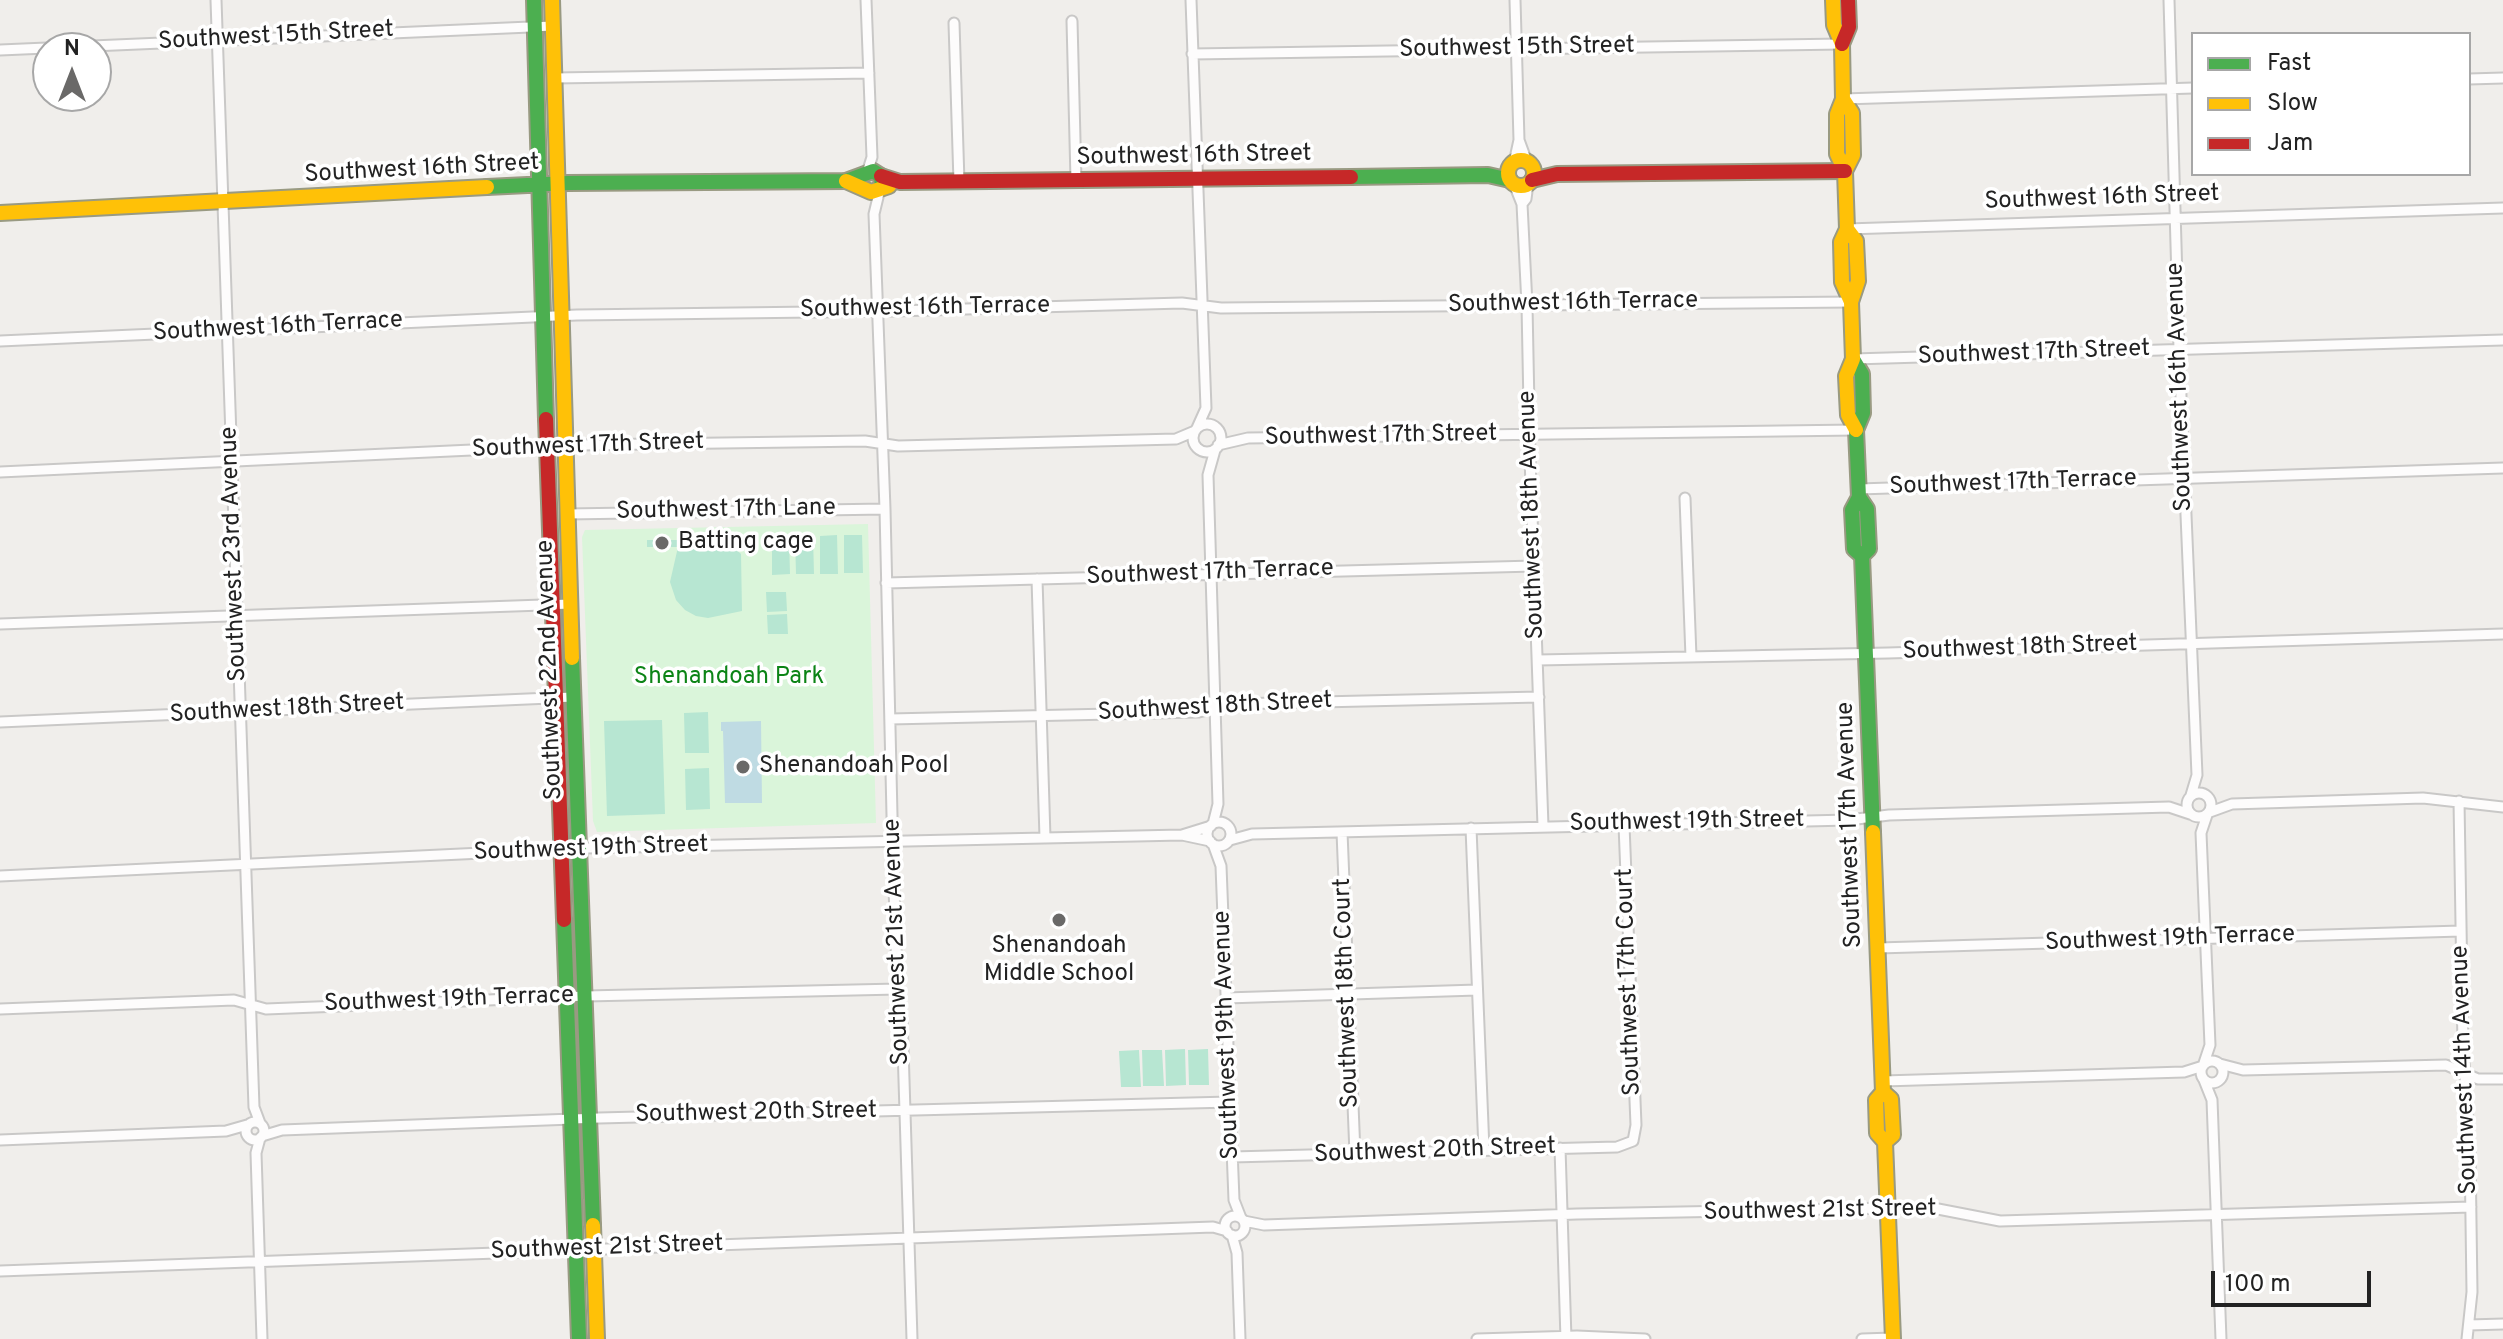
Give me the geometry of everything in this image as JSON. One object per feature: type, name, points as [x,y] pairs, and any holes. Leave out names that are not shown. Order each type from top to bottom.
[{"type":"main road","name":"Southwest 22nd Avenue","points":[[534,0],[555,698],[579,1339]]},
{"type":"main road","name":"Southwest 22nd Avenue","points":[[552,0],[573,697],[597,1339]]},
{"type":"main road","name":"Southwest 17th Avenue","points":[[1833,0],[1834,25],[1842,44],[1843,99],[1837,114],[1837,154],[1845,171],[1847,229],[1841,242],[1842,282],[1851,302],[1853,359],[1846,376],[1848,415],[1856,430],[1859,493],[1852,510],[1853,536],[1854,549],[1862,556],[1883,1086],[1876,1100],[1877,1133],[1885,1142],[1893,1338]]},
{"type":"main road","name":"Southwest 17th Avenue","points":[[1842,44],[1849,27],[1848,0]]},
{"type":"main road","name":"Southwest 16th Street","points":[[0,213],[559,184],[1845,171]]},
{"type":"street","name":"Southwest 23rd Avenue","points":[[216,0],[257,1133]]},
{"type":"street","name":"Southwest 21st Avenue","points":[[866,0],[912,1339]]},
{"type":"street","points":[[1191,0],[1206,408],[1217,429],[1217,448],[1208,475],[1218,804],[1208,833],[1211,842],[1220,846],[1229,841],[1218,804]]},
{"type":"street","points":[[1515,0],[1521,173]]},
{"type":"street","name":"Southwest 16th Avenue","points":[[2169,0],[2179,349],[2197,775],[2190,797]]},
{"type":"street","points":[[1072,21],[1076,180]]},
{"type":"street","points":[[954,23],[959,182]]},
{"type":"street","name":"Southwest 15th Street","points":[[0,50],[553,26]]},
{"type":"street","name":"Southwest 15th Street","points":[[1192,54],[1842,44]]},
{"type":"street","points":[[555,78],[869,73]]},
{"type":"street","points":[[2471,79],[2503,78]]},
{"type":"street","points":[[1843,99],[2191,88]]},
{"type":"street","name":"Southwest 18th Avenue","points":[[1521,173],[1526,199],[1522,204],[1543,826]]},
{"type":"street","name":"Southwest 16th Street","points":[[1847,229],[2503,208]]},
{"type":"street","name":"Southwest 16th Terrace","points":[[0,341],[563,315],[1182,303],[1221,308],[1851,302]]},
{"type":"street","name":"Southwest 17th Street","points":[[1853,359],[2503,340]]},
{"type":"street","points":[[1206,408],[1196,430],[1197,448],[1208,475]]},
{"type":"street","points":[[1196,430],[1206,425],[1217,429]]},
{"type":"street","name":"Southwest 17th Street","points":[[1217,429],[1242,439]]},
{"type":"street","name":"Southwest 17th Street","points":[[0,472],[565,446],[865,441],[898,446],[1176,439],[1196,430]]},
{"type":"street","name":"Southwest 17th Street","points":[[1217,448],[1242,439],[1856,430]]},
{"type":"street","name":"Southwest 17th Street","points":[[1176,439],[1197,448]]},
{"type":"street","points":[[1197,448],[1207,452],[1217,448]]},
{"type":"street","name":"Southwest 17th Terrace","points":[[1859,493],[2503,468]]},
{"type":"street","points":[[1685,498],[1691,657]]},
{"type":"street","name":"Southwest 17th Lane","points":[[567,514],[885,509]]},
{"type":"street","name":"Southwest 17th Terrace","points":[[886,583],[1534,566]]},
{"type":"street","points":[[1037,579],[1045,838]]},
{"type":"street","points":[[0,624],[571,604]]},
{"type":"street","name":"Southwest 18th Street","points":[[1538,660],[2503,634]]},
{"type":"street","name":"Southwest 18th Street","points":[[0,722],[573,697]]},
{"type":"street","name":"Southwest 18th Street","points":[[890,719],[1199,712],[1232,704],[1539,697]]},
{"type":"street","name":"Southwest 16th Avenue","points":[[2197,775],[2208,796]]},
{"type":"street","points":[[2201,833],[2187,806],[2190,797],[2199,793],[2232,804],[2423,798],[2503,807]]},
{"type":"street","points":[[2208,796],[2212,804],[2201,833],[2210,1045],[2204,1064],[2204,1079],[2212,1098],[2221,1339]]},
{"type":"street","name":"Southwest 19th Street","points":[[2169,807],[2190,797]]},
{"type":"street","name":"Southwest 14th Avenue","points":[[2459,801],[2464,1072],[2471,1207],[2472,1292],[2467,1339]]},
{"type":"street","points":[[2192,815],[2200,818],[2232,804]]},
{"type":"street","name":"Southwest 19th Street","points":[[1229,841],[1252,834],[1849,820],[1872,816],[2169,807],[2192,815]]},
{"type":"street","points":[[1212,825],[1227,826]]},
{"type":"street","name":"Southwest 19th Street","points":[[1182,835],[1212,825]]},
{"type":"street","name":"Southwest 17th Court","points":[[1624,825],[1635,1138]]},
{"type":"street","name":"Southwest 19th Street","points":[[1227,826],[1252,834]]},
{"type":"street","points":[[1471,828],[1484,1150]]},
{"type":"street","name":"Southwest 18th Court","points":[[1342,832],[1355,1154]]},
{"type":"street","name":"Southwest 19th Street","points":[[0,876],[579,849],[1182,835],[1211,842]]},
{"type":"street","name":"Southwest 19th Avenue","points":[[1229,841],[1221,866],[1240,1339]]},
{"type":"street","name":"Southwest 19th Avenue","points":[[1211,842],[1221,866]]},
{"type":"street","name":"Southwest 19th Terrace","points":[[1878,948],[2461,931]]},
{"type":"street","name":"Southwest 19th Terrace","points":[[0,1009],[234,1000],[266,1009],[586,996],[898,989]]},
{"type":"street","points":[[1226,998],[1477,990]]},
{"type":"street","points":[[2210,1045],[2223,1071],[2212,1098]]},
{"type":"street","points":[[1883,1086],[2184,1072],[2204,1064],[2219,1063],[2243,1070],[2446,1065],[2478,1079],[2503,1079]]},
{"type":"street","points":[[2184,1072],[2212,1083],[2243,1070]]},
{"type":"street","name":"Southwest 20th Street","points":[[0,1140],[226,1131],[257,1133],[572,1119],[1230,1102]]},
{"type":"street","name":"Southwest 23rd Avenue","points":[[248,1124],[254,1107]]},
{"type":"street","name":"Southwest 20th Street","points":[[226,1131],[254,1121],[257,1133]]},
{"type":"street","points":[[257,1133],[262,1339]]},
{"type":"street","name":"Southwest 20th Street","points":[[1232,1157],[1617,1147],[1629,1144],[1635,1138]]},
{"type":"street","points":[[1560,1148],[1566,1337]]},
{"type":"street","name":"Southwest 21st Street","points":[[0,1271],[1562,1215],[1888,1208],[1938,1209],[2000,1221],[2471,1207]]},
{"type":"street","points":[[2469,1325],[2503,1324]]},
{"type":"street","points":[[1862,1339],[1893,1338]]},
{"type":"street","points":[[1477,1339],[1645,1339]]},
{"type":"green space","name":"Shenandoah Park","points":[[868,524],[876,823],[597,832],[593,821],[582,537],[585,530]]},
{"type":"green space","points":[[837,535],[838,574],[820,574],[820,536]]},
{"type":"green space","points":[[844,535],[862,535],[863,573],[844,573]]},
{"type":"green space","points":[[795,536],[813,536],[814,574],[796,574]]},
{"type":"green space","points":[[772,537],[789,537],[790,574],[772,575]]},
{"type":"green space","name":"Batting cage","points":[[647,540],[678,540],[678,547],[647,547]]},
{"type":"green space","points":[[732,546],[741,554],[742,611],[708,618],[685,610],[676,600],[670,582],[678,547]]},
{"type":"green space","points":[[766,592],[786,592],[787,611],[767,612]]},
{"type":"green space","points":[[787,614],[788,634],[768,634],[767,615]]},
{"type":"green space","points":[[708,712],[709,753],[685,753],[684,713]]},
{"type":"green space","points":[[662,720],[665,814],[607,816],[604,721]]},
{"type":"green space","points":[[709,768],[710,809],[686,810],[685,769]]},
{"type":"green space","points":[[1185,1049],[1186,1085],[1166,1086],[1165,1050]]},
{"type":"green space","points":[[1208,1049],[1209,1085],[1189,1085],[1188,1050]]},
{"type":"green space","points":[[1139,1050],[1141,1087],[1121,1087],[1119,1051]]},
{"type":"green space","points":[[1142,1050],[1162,1050],[1164,1086],[1143,1086]]},
{"type":"water","name":"Shenandoah Pool","points":[[761,721],[762,803],[725,803],[721,722]]},
{"type":"traffic: fast","points":[[534,0],[546,419]]},
{"type":"traffic: fast","points":[[487,187],[568,183],[846,181],[873,171],[881,176],[882,188]]},
{"type":"traffic: fast","points":[[1351,177],[1488,175],[1510,180]]},
{"type":"traffic: fast","points":[[1853,359],[1862,374],[1863,413],[1856,430],[1859,497],[1867,509],[1869,549],[1862,556],[1873,832]]},
{"type":"traffic: fast","points":[[1859,497],[1852,510],[1854,549],[1862,556]]},
{"type":"traffic: fast","points":[[572,658],[593,1225]]},
{"type":"traffic: fast","points":[[564,920],[579,1339]]},
{"type":"traffic: slow","points":[[552,0],[572,658]]},
{"type":"traffic: slow","points":[[1833,0],[1834,25],[1842,44],[1843,99],[1837,114],[1837,154],[1845,171],[1847,229],[1841,242],[1842,282],[1851,302],[1853,359],[1846,376],[1848,415],[1856,430]]},
{"type":"traffic: slow","points":[[1843,99],[1852,113],[1853,155],[1845,171]]},
{"type":"traffic: slow","points":[[1521,160],[1530,164],[1534,173],[1530,182],[1521,186],[1512,182],[1508,173],[1512,164],[1521,160]]},
{"type":"traffic: slow","points":[[846,181],[871,192],[889,186]]},
{"type":"traffic: slow","points":[[0,213],[487,187]]},
{"type":"traffic: slow","points":[[1847,229],[1856,241],[1858,281],[1851,302]]},
{"type":"traffic: slow","points":[[1873,832],[1883,1092],[1891,1099],[1893,1135],[1885,1142]]},
{"type":"traffic: slow","points":[[1883,1092],[1876,1100],[1877,1133],[1885,1142],[1893,1339]]},
{"type":"traffic: slow","points":[[593,1225],[597,1339]]},
{"type":"traffic: jam","points":[[1842,44],[1849,27],[1848,0]]},
{"type":"traffic: jam","points":[[1532,180],[1557,174],[1845,171]]},
{"type":"traffic: jam","points":[[881,176],[900,182],[1351,177]]},
{"type":"traffic: jam","points":[[546,419],[564,920]]},
{"type":"place","name":"Batting cage","points":[[662,543]]},
{"type":"place","name":"Shenandoah Pool","points":[[743,767]]},
{"type":"place","name":"Shenandoah Middle School","points":[[1059,920]]}]
